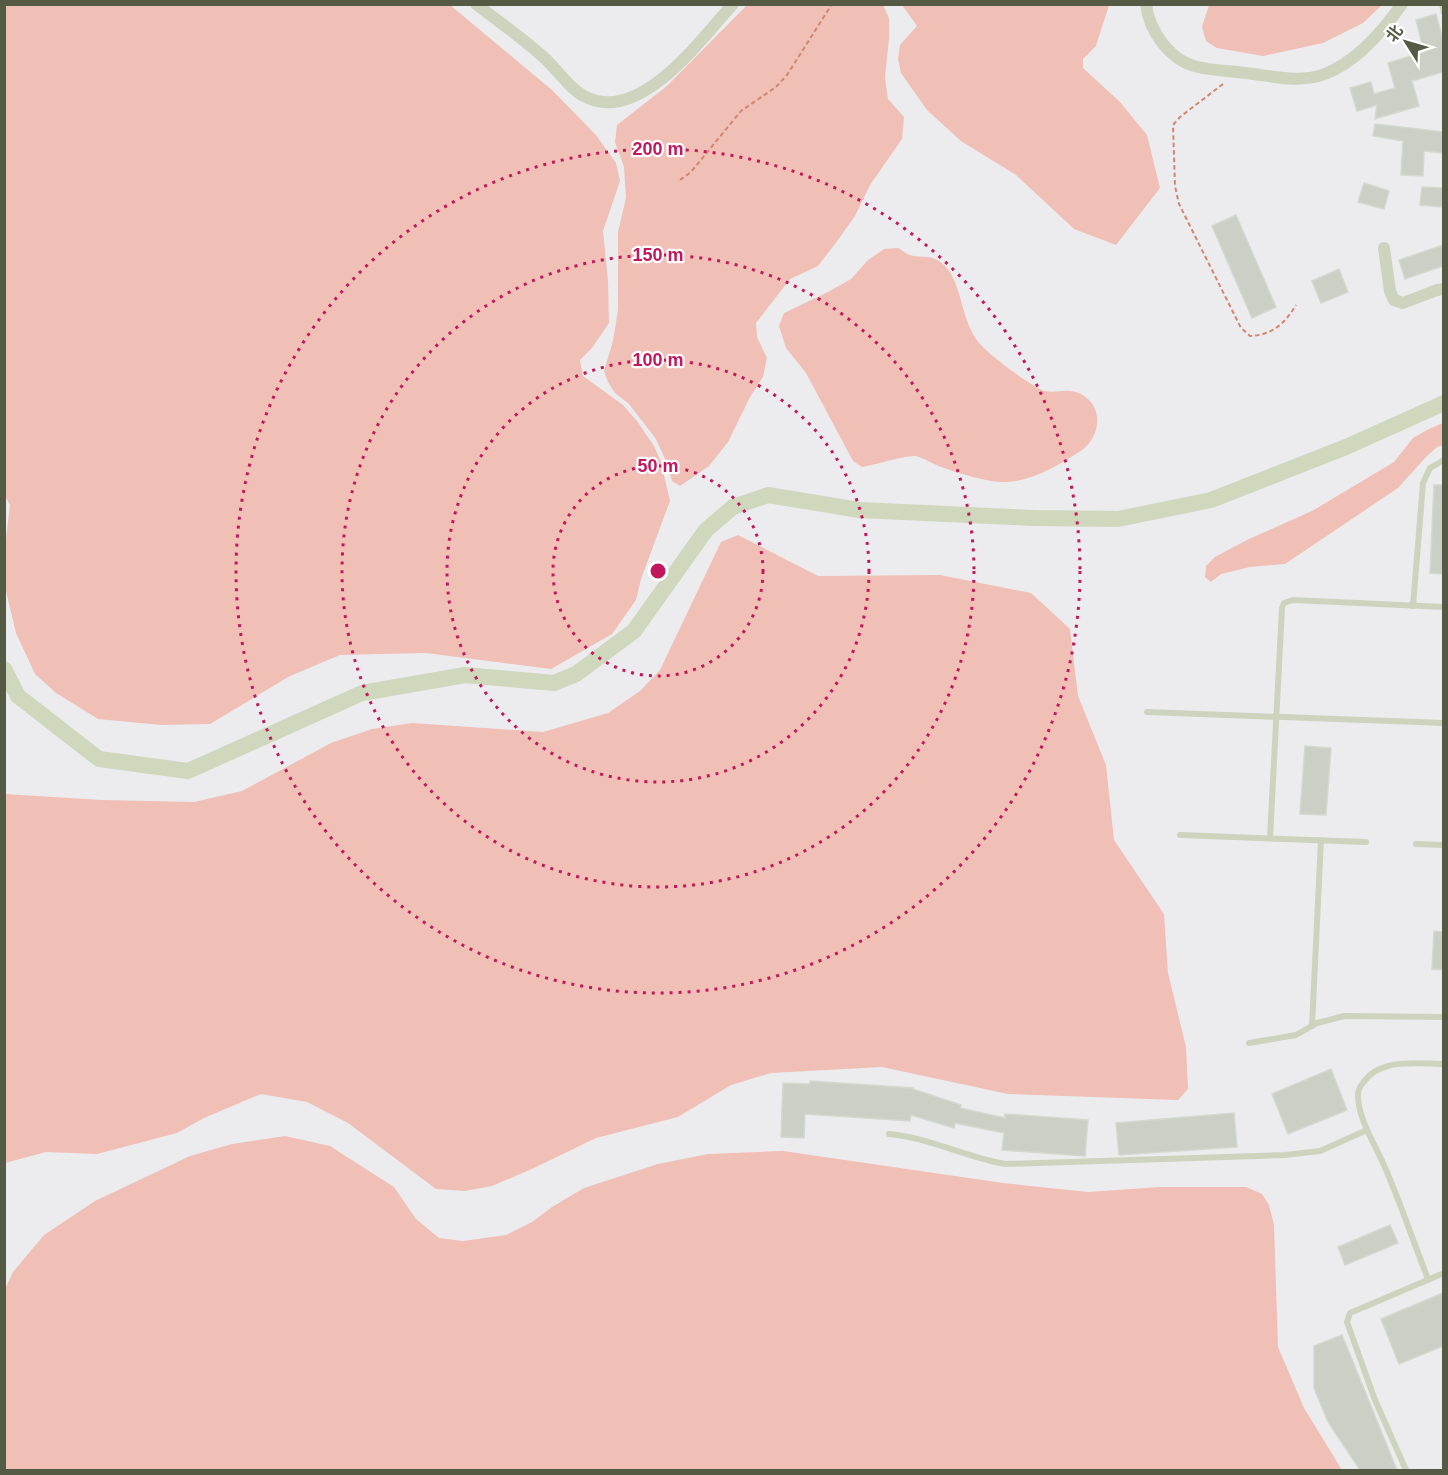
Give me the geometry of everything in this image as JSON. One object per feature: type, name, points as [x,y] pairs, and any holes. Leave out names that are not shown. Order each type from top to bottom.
[{"type":"street","points":[[476,4],[543,56],[573,87],[588,98],[613,103],[651,89],[733,4]]},
{"type":"street","points":[[1146,4],[1147,16],[1154,33],[1172,54],[1196,67],[1299,80],[1324,75],[1343,65],[1388,23],[1402,4]]},
{"type":"street","points":[[1384,248],[1390,291],[1394,300],[1403,303],[1443,289]]},
{"type":"street","points":[[4,669],[18,696],[99,759],[188,771],[362,693],[465,675],[554,683],[576,674],[634,631],[706,530],[733,507],[768,495],[859,510],[1035,518],[1118,519],[1211,500],[1346,447],[1443,403]]},
{"type":"lane","points":[[1442,4],[1443,13]]},
{"type":"lane","points":[[1413,606],[1423,483],[1430,468],[1443,460]]},
{"type":"lane","points":[[1270,838],[1284,603],[1293,600],[1443,607]]},
{"type":"lane","points":[[1147,712],[1443,723]]},
{"type":"lane","points":[[1180,835],[1366,842]]},
{"type":"lane","points":[[1312,1026],[1321,840]]},
{"type":"lane","points":[[1416,844],[1443,844]]},
{"type":"lane","points":[[1250,1043],[1296,1035],[1312,1026],[1344,1016],[1443,1017]]},
{"type":"lane","points":[[1428,1279],[1384,1164],[1366,1130],[1358,1094],[1361,1085],[1370,1074],[1386,1066],[1401,1063],[1443,1064]]},
{"type":"lane","points":[[889,1134],[926,1140],[980,1159],[1005,1164],[1285,1155],[1320,1151],[1366,1130]]},
{"type":"lane","points":[[1406,1470],[1375,1400],[1347,1322],[1350,1313],[1443,1273]]},
{"type":"path","points":[[680,180],[691,172],[741,111],[776,87],[787,75],[832,4]]},
{"type":"path","points":[[1236,72],[1173,125],[1175,186],[1179,204],[1241,328],[1250,336],[1270,333],[1282,324],[1296,305]]},
{"type":"shaded area","points":[[748,4],[883,5],[889,18],[885,78],[888,99],[904,117],[902,139],[870,185],[855,216],[818,266],[790,279],[756,323],[757,337],[767,358],[763,377],[750,397],[728,442],[709,466],[680,486],[672,481],[656,439],[629,404],[615,393],[604,371],[613,341],[618,310],[618,232],[626,198],[624,167],[615,142],[617,125],[667,86]]},
{"type":"shaded area","points":[[1209,4],[1382,5],[1363,23],[1323,43],[1263,56],[1217,48],[1206,41],[1202,27]]},
{"type":"shaded area","points":[[4,5],[450,5],[552,90],[596,135],[616,163],[620,181],[603,231],[609,323],[592,348],[580,360],[583,376],[623,405],[637,421],[654,446],[661,462],[670,501],[641,579],[636,600],[612,634],[551,669],[426,653],[340,655],[290,676],[210,724],[161,725],[98,719],[56,693],[35,674],[16,633],[6,591],[5,547],[10,505],[4,494]]},
{"type":"shaded area","points":[[902,5],[1109,5],[1096,46],[1083,59],[1083,68],[1120,102],[1147,135],[1160,188],[1116,245],[1074,229],[1016,175],[961,141],[927,110],[901,73],[898,59],[900,45],[917,26]]},
{"type":"shaded area","points":[[898,248],[910,255],[935,259],[944,265],[955,282],[969,326],[975,337],[1003,364],[1039,389],[1049,392],[1076,392],[1088,399],[1094,406],[1097,421],[1093,437],[1082,450],[1046,471],[1027,479],[1007,482],[965,475],[916,456],[862,467],[853,461],[806,373],[786,348],[779,326],[784,313],[851,279],[868,260],[884,249]]},
{"type":"shaded area","points":[[1443,423],[1443,445],[1437,447],[1426,457],[1398,488],[1285,564],[1250,567],[1221,574],[1211,582],[1205,577],[1206,566],[1215,557],[1312,511],[1394,462],[1413,438]]},
{"type":"shaded area","points":[[738,535],[818,576],[940,575],[1031,593],[1070,629],[1078,696],[1106,765],[1114,840],[1164,914],[1168,973],[1186,1047],[1188,1089],[1178,1100],[1008,1094],[882,1067],[771,1073],[731,1085],[678,1117],[596,1138],[492,1186],[465,1191],[436,1189],[348,1123],[307,1102],[261,1094],[204,1118],[177,1133],[97,1154],[46,1152],[5,1163],[5,794],[102,800],[194,802],[242,791],[331,743],[372,729],[412,723],[543,732],[608,713],[640,691],[660,670],[721,542]]},
{"type":"shaded area","points":[[285,1136],[330,1146],[394,1187],[416,1219],[439,1238],[463,1241],[506,1235],[532,1222],[584,1188],[658,1164],[708,1154],[783,1151],[1003,1183],[1088,1192],[1159,1187],[1246,1187],[1262,1194],[1269,1205],[1274,1225],[1278,1347],[1304,1408],[1342,1470],[5,1470],[5,1289],[13,1272],[44,1235],[95,1201],[190,1156],[232,1144]]},
{"type":"building","points":[[1436,14],[1443,40],[1443,72],[1412,81],[1419,106],[1375,119],[1377,105],[1357,111],[1350,88],[1371,82],[1374,94],[1395,88],[1388,63],[1424,52],[1416,20]]},
{"type":"building","points":[[1375,124],[1443,132],[1443,153],[1424,151],[1423,176],[1401,175],[1403,141],[1373,136]]},
{"type":"building","points":[[1364,183],[1389,191],[1384,209],[1358,202]]},
{"type":"building","points":[[1422,187],[1443,188],[1443,207],[1420,205]]},
{"type":"building","points":[[1236,215],[1276,307],[1252,318],[1212,226]]},
{"type":"building","points":[[1443,245],[1443,266],[1405,279],[1399,260]]},
{"type":"building","points":[[1339,269],[1348,292],[1321,303],[1312,281]]},
{"type":"building","points":[[1434,485],[1443,485],[1443,574],[1430,573]]},
{"type":"building","points":[[1305,746],[1331,748],[1326,815],[1300,814]]},
{"type":"building","points":[[1434,931],[1443,932],[1443,970],[1432,969]]},
{"type":"building","points":[[1331,1069],[1347,1110],[1288,1134],[1272,1094]]},
{"type":"building","points":[[810,1081],[913,1088],[961,1105],[960,1108],[1005,1118],[1005,1114],[1088,1120],[1085,1156],[1002,1150],[1004,1133],[955,1123],[954,1128],[911,1115],[910,1121],[805,1114],[804,1138],[781,1137],[783,1083],[810,1084]]},
{"type":"building","points":[[1234,1113],[1237,1147],[1119,1155],[1116,1123]]},
{"type":"building","points":[[1390,1225],[1398,1243],[1345,1265],[1338,1247]]},
{"type":"building","points":[[1443,1293],[1443,1346],[1399,1364],[1381,1319]]},
{"type":"building","points":[[1342,1335],[1397,1470],[1360,1470],[1328,1422],[1314,1388],[1314,1346]]}]
